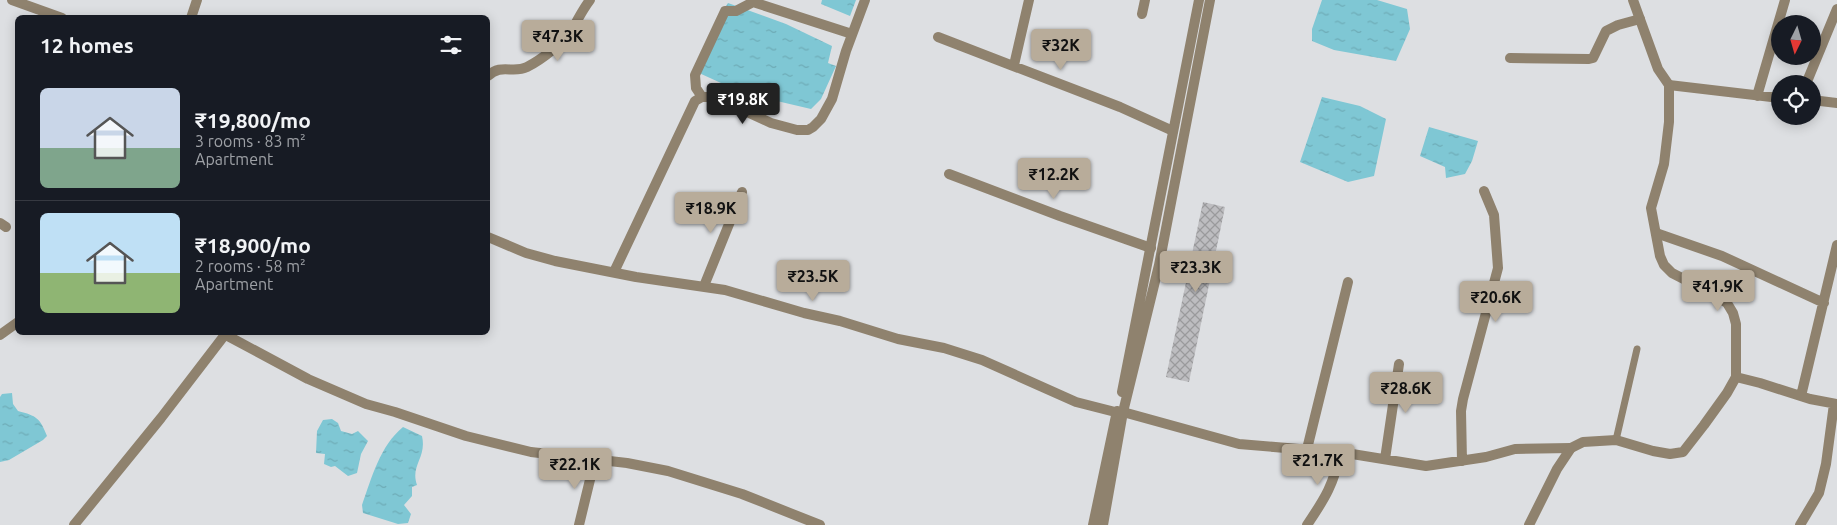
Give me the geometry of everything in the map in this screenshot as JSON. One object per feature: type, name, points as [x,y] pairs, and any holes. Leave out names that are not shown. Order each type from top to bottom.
[{"type":"street","points":[[12,0],[54,15]]},
{"type":"street","points":[[192,15],[197,0]]},
{"type":"street","points":[[490,74],[493,70],[500,68],[520,70],[550,52],[570,31],[590,0]]},
{"type":"street","points":[[614,272],[695,102],[702,97],[710,97],[721,100],[771,123],[797,130],[808,130],[813,127],[832,98],[865,0]]},
{"type":"street","points":[[1014,66],[1029,0]]},
{"type":"street","points":[[1142,14],[1145,0]]},
{"type":"street","points":[[1103,525],[1151,248],[1199,0]]},
{"type":"street","points":[[1093,525],[1159,265],[1210,0]]},
{"type":"street","points":[[490,238],[526,253],[614,272],[704,286],[762,299],[898,339],[944,348],[982,360],[1076,402],[1239,444],[1340,452],[1426,466],[1486,457],[1515,449],[1539,447],[1571,448],[1583,442],[1616,440],[1653,451],[1670,454],[1683,452],[1728,393],[1736,377],[1736,332],[1733,312],[1727,303],[1716,295],[1672,273],[1664,265],[1660,256],[1651,208],[1664,164],[1669,122],[1669,85],[1658,69],[1633,0]]},
{"type":"street","points":[[1757,96],[1785,0]]},
{"type":"street","points":[[702,97],[696,88],[695,75],[726,11],[736,10],[753,2],[852,34]]},
{"type":"street","points":[[1810,75],[1837,9]]},
{"type":"street","points":[[1510,58],[1594,58],[1606,31],[1618,25],[1640,19]]},
{"type":"street","points":[[938,37],[1120,107],[1173,131]]},
{"type":"street","points":[[1669,85],[1771,97]]},
{"type":"street","points":[[1821,101],[1837,103]]},
{"type":"street","points":[[949,174],[1151,248]]},
{"type":"street","points":[[1462,461],[1461,410],[1463,399],[1498,268],[1494,215],[1484,191]]},
{"type":"street","points":[[704,286],[742,192]]},
{"type":"street","points":[[1656,233],[1722,256],[1824,302]]},
{"type":"street","points":[[1801,396],[1837,245]]},
{"type":"street","points":[[1307,449],[1348,282]]},
{"type":"street","points":[[0,335],[15,324]]},
{"type":"street","points":[[74,525],[225,335]]},
{"type":"street","points":[[228,335],[308,380],[366,404],[466,436],[531,452],[627,463],[668,471],[742,494],[820,525]]},
{"type":"street","points":[[1385,459],[1399,364]]},
{"type":"street","points":[[1736,377],[1835,404],[1826,464],[1819,493],[1800,525]]},
{"type":"street","points":[[1529,525],[1557,469],[1571,448]]},
{"type":"street","points":[[1307,525],[1330,490],[1340,452]]},
{"type":"street","points":[[579,525],[595,459]]},
{"type":"lane","points":[[1616,440],[1637,349]]},
{"type":"water","points":[[822,0],[856,0],[850,16],[821,4]]},
{"type":"water","points":[[1322,0],[1377,0],[1407,9],[1410,29],[1396,61],[1334,50],[1312,41],[1312,29]]},
{"type":"water","points":[[728,3],[786,24],[832,46],[828,63],[836,66],[821,99],[811,109],[743,93],[699,73],[719,17]]},
{"type":"water","points":[[1322,97],[1360,106],[1386,119],[1374,176],[1348,182],[1300,162]]},
{"type":"water","points":[[1429,127],[1478,141],[1472,161],[1465,174],[1446,178],[1445,167],[1420,156]]},
{"type":"water","points":[[12,393],[13,404],[18,411],[30,414],[40,421],[47,436],[9,460],[0,462],[0,397],[2,394]]},
{"type":"water","points":[[332,419],[338,423],[341,431],[352,434],[358,431],[368,441],[361,454],[357,473],[348,476],[335,466],[331,467],[324,464],[325,454],[316,453],[317,431],[323,420]]},
{"type":"water","points":[[403,427],[422,436],[423,444],[415,478],[417,485],[412,487],[412,496],[404,505],[411,514],[408,523],[398,524],[363,513],[362,505],[373,473],[388,443]]},
{"type":"building","points":[[1203,202],[1225,207],[1189,382],[1166,377]]}]
